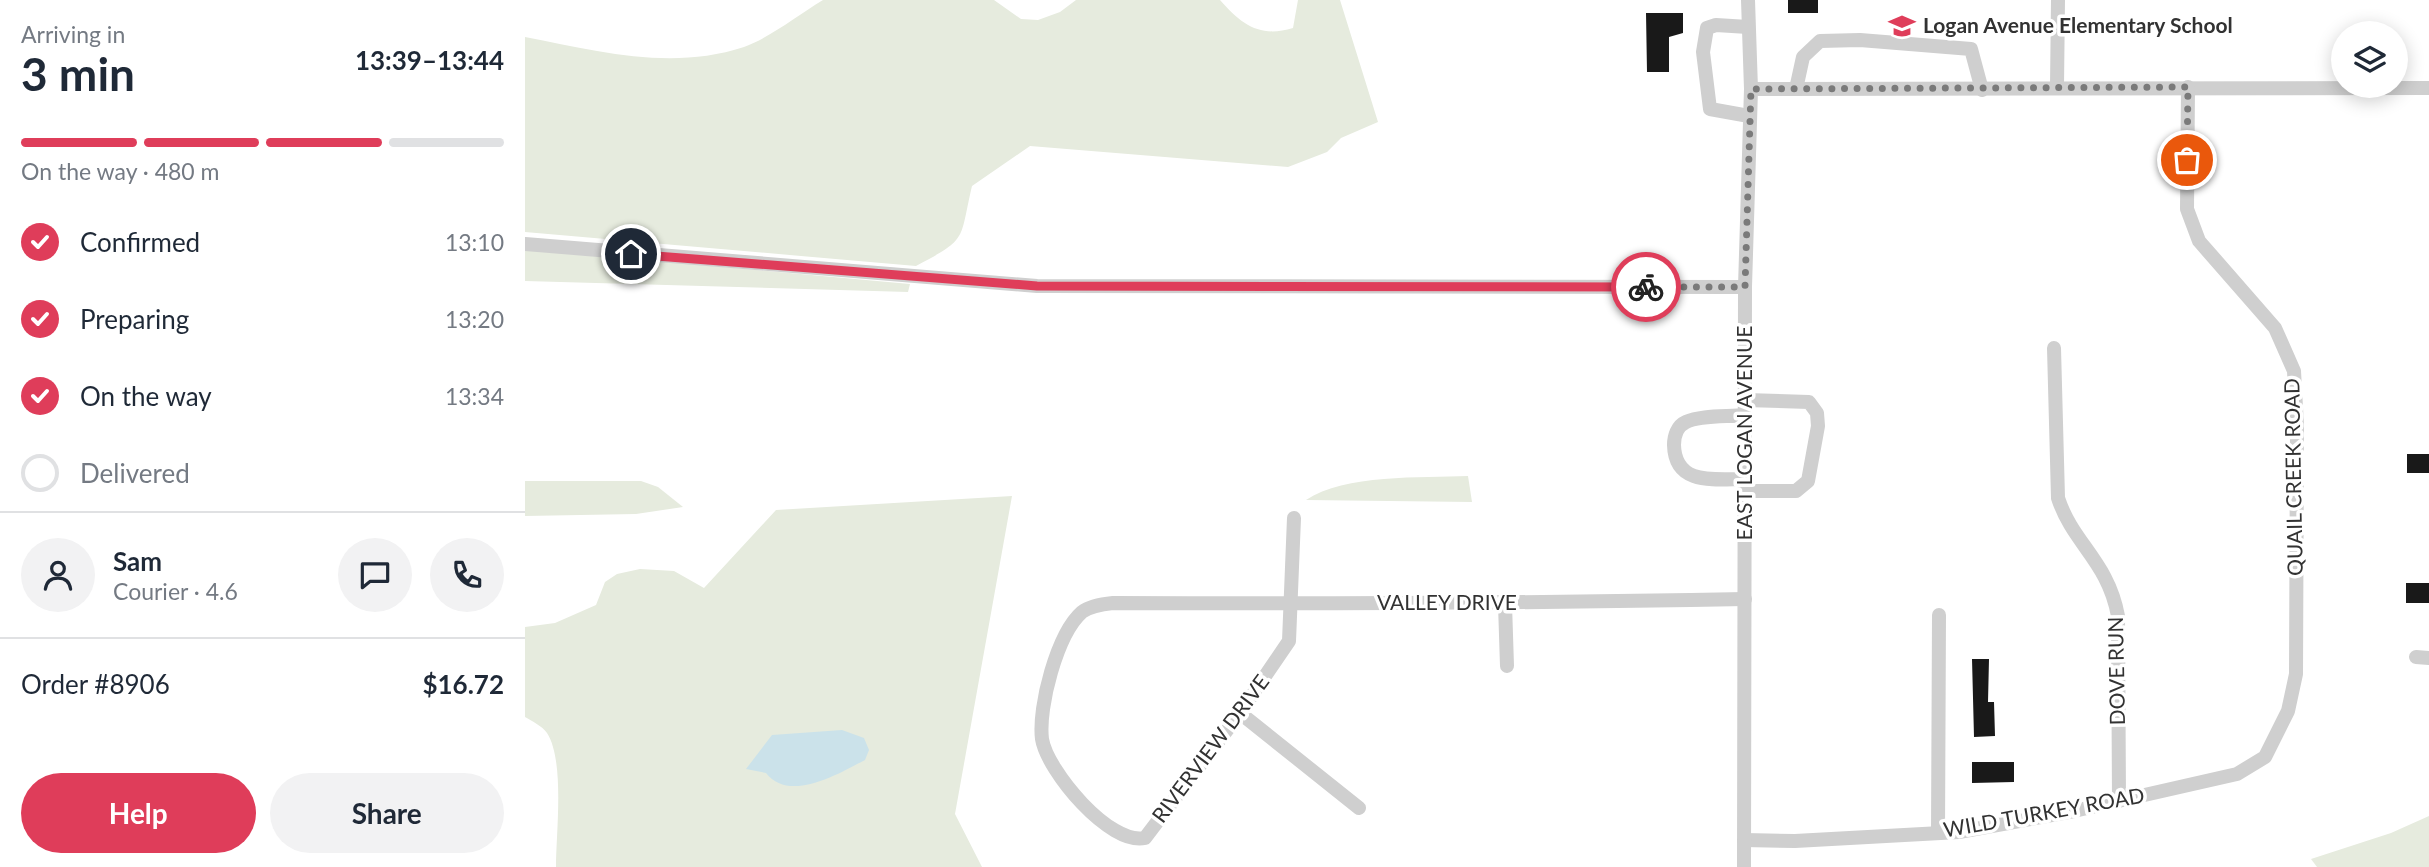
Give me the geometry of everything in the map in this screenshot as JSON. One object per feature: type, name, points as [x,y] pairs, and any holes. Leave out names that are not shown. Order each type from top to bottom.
[{"type":"street","name":"EAST LOGAN AVENUE","points":[[1744,867],[1745,287],[1751,89],[1748,0]]},
{"type":"street","points":[[2057,86],[2058,0]]},
{"type":"street","points":[[1748,27],[1716,24],[1707,28],[1703,52],[1710,109],[1749,116]]},
{"type":"street","points":[[1796,89],[1803,57],[1820,41],[1860,40],[1971,49],[1982,90]]},
{"type":"street","points":[[1751,89],[1982,90],[2057,86],[2429,88]]},
{"type":"street","name":"QUAIL CREEK ROAD","points":[[2188,87],[2187,209],[2199,240],[2275,328],[2294,371],[2297,426],[2296,674],[2288,711],[2279,730]]},
{"type":"street","points":[[525,244],[1037,286],[1745,287]]},
{"type":"street","name":"DOVE RUN","points":[[2055,348],[2058,498],[2064,517],[2092,552],[2113,589],[2117,616],[2119,801]]},
{"type":"street","points":[[1745,400],[1808,402],[1817,413],[1818,426],[1808,481],[1796,491],[1690,477],[1681,470],[1674,442],[1677,430],[1688,421],[1745,415]]},
{"type":"street","name":"RIVERVIEW DRIVE","points":[[1149,603],[1100,604],[1084,611],[1064,640],[1055,662],[1041,715],[1042,741],[1055,769],[1094,817],[1128,838],[1145,838],[1240,713],[1289,641],[1294,518]]},
{"type":"street","name":"VALLEY DRIVE","points":[[1149,603],[1505,604],[1745,599]]},
{"type":"street","points":[[1505,604],[1507,666]]},
{"type":"street","points":[[1938,833],[1939,615]]},
{"type":"street","points":[[1240,713],[1359,808]]},
{"type":"street","name":"WILD TURKEY ROAD","points":[[1744,840],[1795,841],[1971,830],[2119,801],[2237,774],[2265,757],[2279,730]]},
{"type":"shaded area","points":[[823,0],[994,0],[1021,19],[1038,20],[1060,12],[1076,0],[1220,0],[1252,27],[1281,31],[1293,28],[1298,0],[1340,0],[1378,122],[1341,138],[1327,152],[1288,167],[1030,146],[972,186],[959,236],[954,243],[916,266],[525,232],[525,37],[607,53],[689,58],[717,54],[754,43]]},
{"type":"shaded area","points":[[525,249],[910,284],[908,292],[525,281]]},
{"type":"shaded area","points":[[1468,476],[1472,502],[1306,500],[1322,492],[1362,482]]},
{"type":"shaded area","points":[[525,481],[641,481],[658,487],[683,507],[636,514],[525,516]]},
{"type":"shaded area","points":[[1012,496],[955,814],[982,867],[556,867],[556,761],[547,733],[525,717],[525,627],[555,623],[596,605],[605,582],[617,574],[640,569],[674,571],[704,588],[776,510]]},
{"type":"shaded area","points":[[2429,816],[2429,867],[2317,867],[2311,859],[2391,833]]},
{"type":"water","points":[[842,730],[864,738],[869,750],[865,760],[828,778],[800,786],[787,786],[776,782],[766,773],[746,769],[772,735]]},
{"type":"building","points":[[1788,0],[1818,0],[1818,13],[1788,13]]},
{"type":"building","points":[[1646,13],[1683,13],[1683,33],[1669,37],[1669,72],[1647,72]]},
{"type":"building","points":[[2407,454],[2429,454],[2429,473],[2407,473]]},
{"type":"building","points":[[2406,583],[2429,583],[2429,603],[2406,603]]},
{"type":"building","points":[[1972,659],[1989,659],[1988,702],[1994,702],[1995,736],[1974,737]]},
{"type":"building","points":[[1972,762],[2014,762],[2014,782],[1972,783]]},
{"type":"way so far","points":[[1646,287],[1745,287],[1751,89],[2188,87],[2187,160]]},
{"type":"place","name":"Logan Avenue Elementary School","points":[[1902,26]]},
{"type":"route","points":[[631,254],[1037,286],[1646,287]]}]
